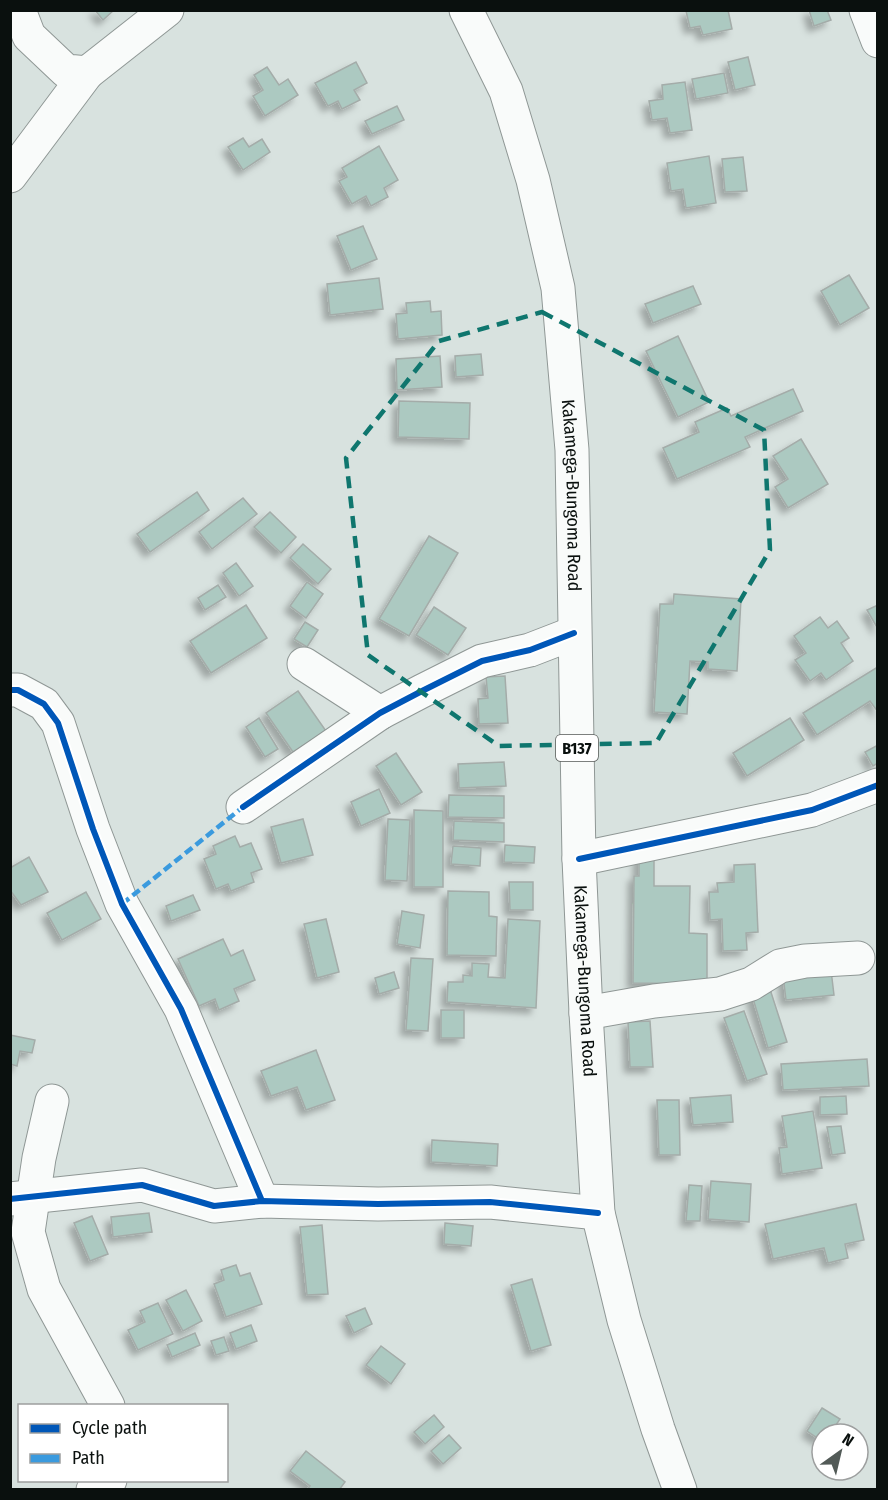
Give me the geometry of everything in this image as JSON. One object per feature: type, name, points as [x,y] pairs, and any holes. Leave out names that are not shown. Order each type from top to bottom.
[{"type":"street","points":[[19,10],[29,36],[66,72],[87,73]]},
{"type":"street","points":[[10,176],[87,73],[167,10]]},
{"type":"street","name":"Kakamega-Bungoma Road","points":[[466,10],[506,92],[533,180],[558,288],[572,450],[579,859],[598,1213],[624,1320],[680,1490]]},
{"type":"street","points":[[866,10],[878,41]]},
{"type":"street","points":[[243,807],[380,713],[482,661],[530,650],[574,633]]},
{"type":"street","points":[[304,664],[380,713]]},
{"type":"street","points":[[10,690],[18,690],[44,704],[58,723],[93,829],[122,904],[182,1009],[262,1201]]},
{"type":"street","points":[[579,859],[812,810],[878,785]]},
{"type":"street","points":[[586,1012],[654,1001],[720,994],[751,984],[780,966],[805,961],[858,958]]},
{"type":"street","points":[[52,1101],[39,1158],[23,1198],[28,1232],[44,1289],[107,1404]]},
{"type":"street","points":[[23,1198],[142,1185],[214,1206],[262,1201],[378,1204],[490,1202],[598,1213]]},
{"type":"street","points":[[93,1490],[107,1482]]},
{"type":"highlighted area","points":[[542,312],[764,430],[770,550],[656,743],[499,746],[368,655],[346,458],[439,341]]},
{"type":"building","points":[[95,10],[114,10],[103,20]]},
{"type":"building","points":[[728,10],[732,29],[703,35],[700,26],[690,28],[686,11]]},
{"type":"building","points":[[809,10],[827,10],[831,20],[814,26]]},
{"type":"building","points":[[748,57],[755,85],[735,90],[728,62]]},
{"type":"building","points":[[356,62],[367,83],[354,90],[360,100],[342,109],[338,101],[328,106],[315,83]]},
{"type":"building","points":[[267,67],[279,85],[288,79],[298,95],[265,116],[253,96],[263,90],[254,75]]},
{"type":"building","points":[[724,73],[728,93],[696,99],[692,79]]},
{"type":"building","points":[[685,82],[692,130],[670,133],[667,118],[652,120],[649,101],[663,99],[662,85]]},
{"type":"building","points":[[397,106],[404,120],[372,134],[365,121]]},
{"type":"building","points":[[243,138],[249,147],[262,139],[270,152],[243,170],[228,147]]},
{"type":"building","points":[[379,146],[398,180],[384,188],[388,197],[371,206],[366,196],[352,204],[339,181],[347,177],[342,168]]},
{"type":"building","points":[[709,156],[716,203],[686,208],[683,189],[671,191],[667,163]]},
{"type":"building","points":[[743,157],[747,191],[725,192],[722,159]]},
{"type":"building","points":[[363,226],[377,259],[351,270],[337,236]]},
{"type":"building","points":[[849,275],[869,308],[840,325],[821,291]]},
{"type":"building","points":[[379,278],[383,309],[330,315],[327,284]]},
{"type":"building","points":[[693,286],[701,304],[653,323],[645,304]]},
{"type":"building","points":[[430,301],[431,312],[441,311],[442,335],[398,339],[396,314],[407,313],[406,303]]},
{"type":"building","points":[[678,336],[709,402],[678,417],[646,351]]},
{"type":"building","points":[[481,354],[483,375],[456,377],[455,356]]},
{"type":"building","points":[[440,356],[442,387],[397,390],[396,359]]},
{"type":"building","points":[[793,389],[803,411],[745,437],[750,447],[677,479],[663,448],[699,432],[695,422],[727,408],[731,416]]},
{"type":"building","points":[[399,401],[470,403],[469,439],[398,437]]},
{"type":"building","points":[[801,439],[828,484],[788,508],[775,487],[788,479],[773,456]]},
{"type":"building","points":[[197,492],[209,510],[150,552],[137,534]]},
{"type":"building","points":[[243,498],[257,514],[212,549],[199,532]]},
{"type":"building","points":[[270,512],[296,537],[281,553],[254,527]]},
{"type":"building","points":[[429,536],[458,553],[409,636],[379,619]]},
{"type":"building","points":[[303,544],[331,569],[318,584],[290,558]]},
{"type":"building","points":[[236,563],[253,586],[239,596],[223,573]]},
{"type":"building","points":[[307,582],[323,594],[306,618],[290,606]]},
{"type":"building","points":[[218,585],[226,597],[205,610],[198,598]]},
{"type":"building","points":[[674,594],[741,599],[737,671],[708,669],[708,662],[690,661],[687,714],[654,712],[660,604],[673,604]]},
{"type":"building","points":[[246,605],[267,638],[211,673],[190,641]]},
{"type":"building","points":[[878,605],[878,629],[867,610]]},
{"type":"building","points":[[434,607],[466,628],[448,655],[416,635]]},
{"type":"building","points":[[820,617],[828,628],[837,621],[849,638],[841,643],[853,661],[826,680],[821,673],[810,681],[795,660],[806,653],[794,636]]},
{"type":"building","points":[[305,622],[318,630],[307,647],[294,639]]},
{"type":"building","points":[[876,668],[878,671],[878,712],[870,701],[817,735],[803,713]]},
{"type":"building","points":[[505,676],[508,723],[479,724],[478,699],[488,698],[486,677]]},
{"type":"building","points":[[298,691],[326,731],[293,752],[266,713]]},
{"type":"building","points":[[259,718],[278,749],[265,757],[246,727]]},
{"type":"building","points":[[790,718],[804,740],[747,776],[733,753]]},
{"type":"building","points":[[878,745],[878,763],[873,766],[865,752]]},
{"type":"building","points":[[396,753],[422,792],[401,805],[376,766]]},
{"type":"building","points":[[504,762],[506,786],[459,788],[458,764]]},
{"type":"building","points":[[379,789],[390,813],[361,826],[351,802]]},
{"type":"building","points":[[449,795],[504,796],[504,818],[448,817]]},
{"type":"building","points":[[414,810],[443,811],[443,887],[414,887]]},
{"type":"building","points":[[303,819],[313,855],[281,863],[271,827]]},
{"type":"building","points":[[388,819],[410,820],[407,881],[385,880]]},
{"type":"building","points":[[454,821],[504,823],[504,842],[453,840]]},
{"type":"building","points":[[235,836],[240,847],[251,843],[262,869],[251,873],[254,882],[231,891],[228,884],[216,889],[204,859],[216,854],[213,846]]},
{"type":"building","points":[[505,845],[535,847],[534,863],[504,862]]},
{"type":"building","points":[[453,846],[481,848],[480,866],[451,864]]},
{"type":"building","points":[[639,853],[654,853],[654,886],[690,886],[689,933],[707,934],[707,984],[633,983],[634,876],[639,876]]},
{"type":"building","points":[[29,857],[48,892],[21,905],[10,890],[10,868]]},
{"type":"building","points":[[755,864],[758,932],[746,933],[747,950],[723,951],[722,919],[710,920],[709,892],[718,892],[717,883],[734,882],[734,865]]},
{"type":"building","points":[[509,882],[533,882],[533,910],[510,910]]},
{"type":"building","points":[[448,891],[489,892],[489,916],[497,917],[496,956],[447,955]]},
{"type":"building","points":[[86,892],[101,919],[62,940],[47,913]]},
{"type":"building","points":[[193,895],[200,910],[171,921],[166,906]]},
{"type":"building","points":[[402,911],[424,915],[420,948],[397,944]]},
{"type":"building","points":[[326,919],[339,972],[317,978],[304,924]]},
{"type":"building","points":[[508,919],[540,921],[536,1008],[447,1002],[448,982],[463,982],[463,975],[472,976],[472,963],[489,964],[488,977],[505,978]]},
{"type":"building","points":[[223,939],[231,956],[243,950],[255,980],[234,989],[239,1001],[219,1010],[215,999],[199,1006],[178,959]]},
{"type":"building","points":[[411,958],[433,959],[428,1031],[406,1030]]},
{"type":"building","points":[[831,970],[834,995],[786,1000],[783,975]]},
{"type":"building","points":[[394,972],[399,988],[379,994],[375,978]]},
{"type":"building","points":[[769,986],[787,1042],[768,1048],[751,992]]},
{"type":"building","points":[[441,1010],[464,1010],[464,1038],[441,1038]]},
{"type":"building","points":[[744,1011],[767,1074],[747,1081],[724,1018]]},
{"type":"building","points":[[650,1021],[653,1067],[630,1067],[628,1022]]},
{"type":"building","points":[[10,1035],[35,1040],[32,1053],[20,1051],[17,1066],[10,1064]]},
{"type":"building","points":[[316,1050],[335,1100],[306,1110],[297,1087],[271,1096],[261,1071]]},
{"type":"building","points":[[867,1059],[869,1086],[783,1090],[781,1064]]},
{"type":"building","points":[[731,1095],[733,1122],[693,1125],[690,1098]]},
{"type":"building","points":[[846,1096],[847,1114],[820,1115],[820,1097]]},
{"type":"building","points":[[657,1100],[679,1100],[680,1155],[659,1155]]},
{"type":"building","points":[[813,1111],[822,1168],[782,1174],[779,1148],[787,1147],[782,1116]]},
{"type":"building","points":[[841,1126],[845,1153],[832,1155],[827,1127]]},
{"type":"building","points":[[432,1140],[498,1144],[497,1166],[431,1162]]},
{"type":"building","points":[[711,1181],[751,1184],[749,1222],[708,1219]]},
{"type":"building","points":[[689,1185],[702,1186],[700,1221],[686,1221]]},
{"type":"building","points":[[856,1204],[864,1240],[845,1244],[848,1258],[828,1263],[824,1248],[773,1259],[765,1224]]},
{"type":"building","points":[[149,1213],[152,1232],[113,1237],[111,1217]]},
{"type":"building","points":[[92,1216],[108,1254],[90,1261],[74,1223]]},
{"type":"building","points":[[445,1223],[473,1226],[471,1246],[444,1244]]},
{"type":"building","points":[[322,1225],[328,1294],[307,1295],[300,1227]]},
{"type":"building","points":[[236,1265],[240,1276],[250,1273],[262,1304],[226,1317],[214,1284],[224,1280],[221,1270]]},
{"type":"building","points":[[532,1279],[551,1345],[531,1351],[511,1285]]},
{"type":"building","points":[[186,1290],[202,1321],[183,1331],[166,1300]]},
{"type":"building","points":[[158,1303],[173,1334],[138,1350],[128,1330],[145,1322],[140,1311]]},
{"type":"building","points":[[365,1308],[372,1324],[354,1333],[346,1316]]},
{"type":"building","points":[[251,1325],[257,1341],[236,1349],[230,1333]]},
{"type":"building","points":[[195,1333],[200,1345],[172,1357],[167,1345]]},
{"type":"building","points":[[224,1337],[229,1351],[216,1355],[211,1341]]},
{"type":"building","points":[[381,1346],[405,1364],[391,1384],[366,1365]]},
{"type":"building","points":[[822,1408],[840,1419],[838,1422],[813,1422]]},
{"type":"building","points":[[434,1415],[444,1427],[425,1444],[414,1432]]},
{"type":"building","points":[[449,1435],[461,1448],[443,1464],[431,1451]]},
{"type":"building","points":[[306,1451],[345,1482],[339,1490],[307,1490],[310,1486],[290,1471]]},
{"type":"marked path","points":[[122,904],[243,807]]},
{"type":"cycle path","points":[[243,807],[380,713],[482,661],[530,650],[574,633]]},
{"type":"cycle path","points":[[10,690],[18,690],[44,704],[58,723],[93,829],[122,904],[181,1009],[262,1201]]},
{"type":"cycle path","points":[[579,859],[812,810],[878,785]]},
{"type":"cycle path","points":[[10,1199],[142,1185],[214,1206],[262,1201],[378,1204],[490,1202],[598,1213]]}]
